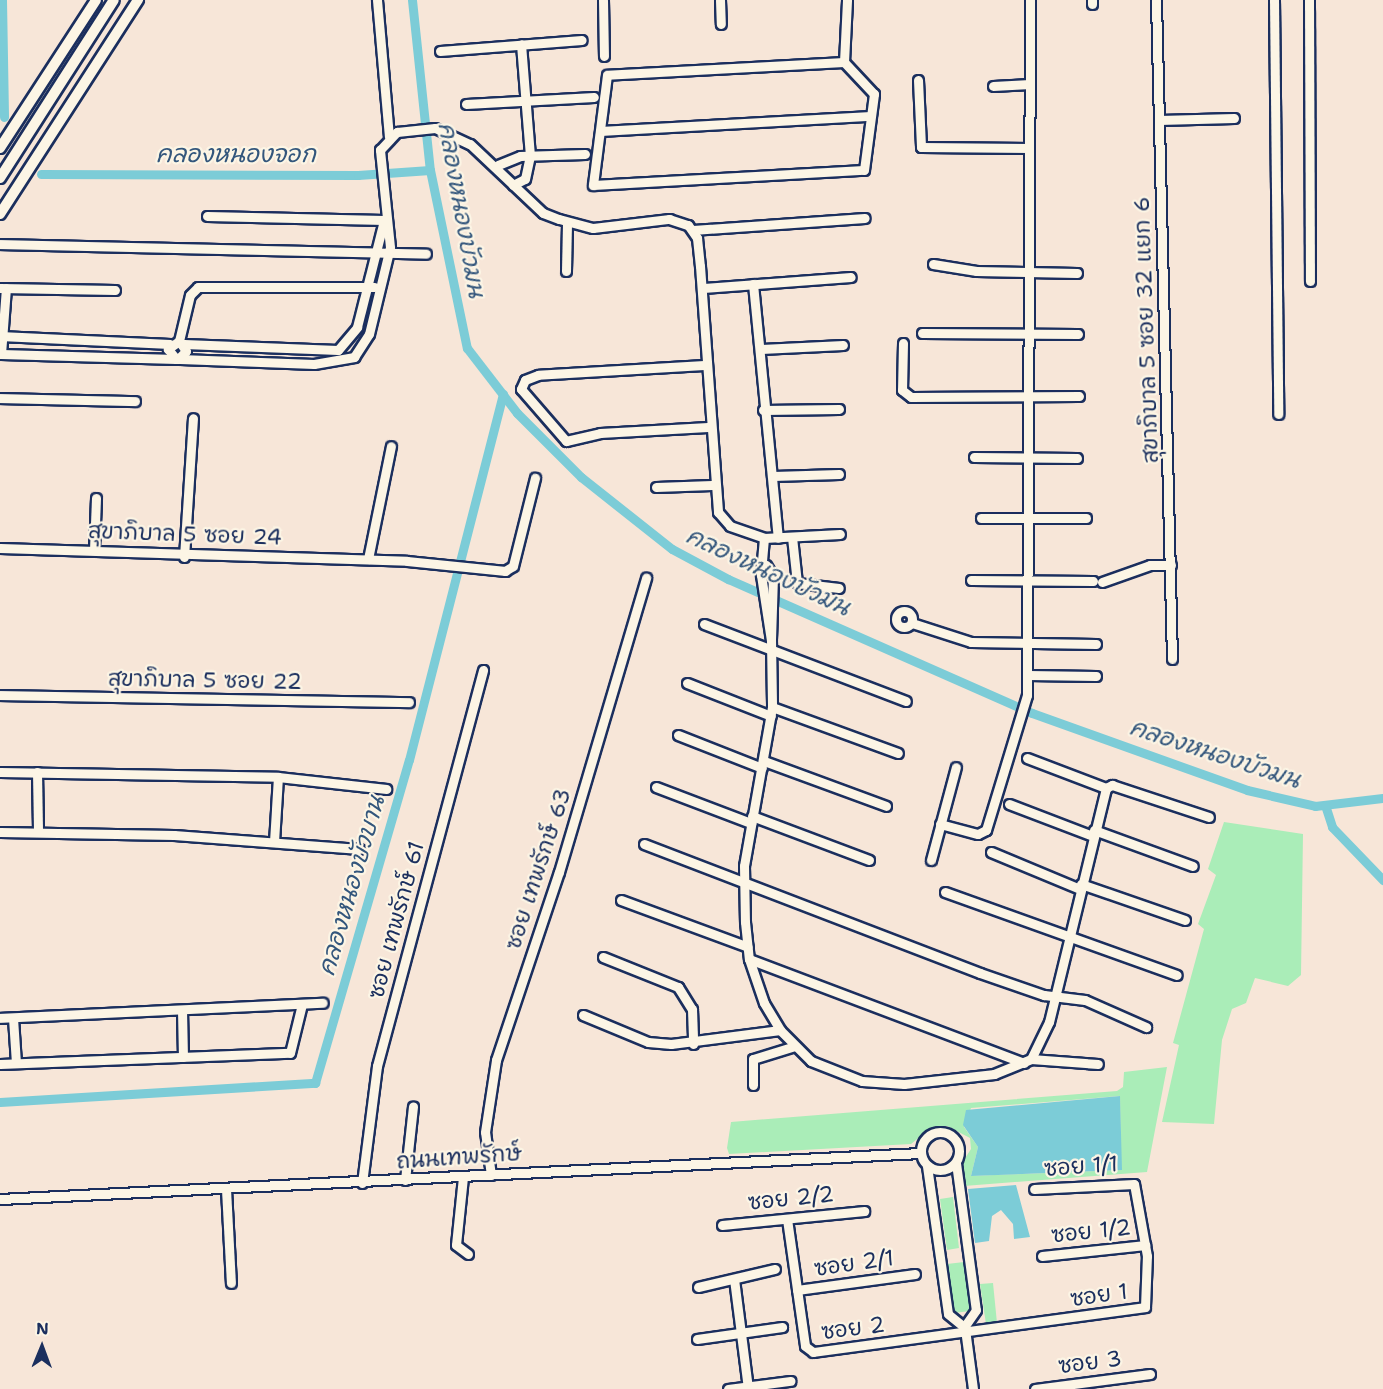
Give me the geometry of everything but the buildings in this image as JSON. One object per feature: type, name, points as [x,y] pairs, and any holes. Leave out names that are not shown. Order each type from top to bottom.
[{"type":"main road","points":[[1,145],[96,0]]},
{"type":"main road","points":[[0,178],[114,0]]},
{"type":"main road","points":[[0,214],[133,3]]},
{"type":"street","points":[[115,290],[3,288],[1,354],[341,364],[362,349],[381,288],[391,241],[384,220],[379,168],[380,150],[389,136],[377,0]]},
{"type":"street","points":[[603,0],[604,56]]},
{"type":"street","points":[[720,0],[721,24]]},
{"type":"street","points":[[843,62],[607,75],[593,186],[864,170],[874,94],[843,62],[847,0]]},
{"type":"street","points":[[940,824],[978,834],[986,830],[1025,700],[1028,675],[1030,0]]},
{"type":"street","name":"สุขาภิบาล 5 ซอย 32 แยก 6","points":[[1156,0],[1172,659]]},
{"type":"street","points":[[1274,0],[1278,414]]},
{"type":"street","points":[[1309,0],[1310,280]]},
{"type":"street","points":[[440,51],[582,40]]},
{"type":"street","points":[[513,185],[525,179],[530,156],[521,44]]},
{"type":"street","points":[[918,80],[921,147],[1029,148]]},
{"type":"street","points":[[993,87],[1030,84]]},
{"type":"street","points":[[466,104],[594,97]]},
{"type":"street","points":[[600,131],[871,116]]},
{"type":"street","points":[[1159,120],[1234,118]]},
{"type":"street","points":[[389,136],[409,130],[435,128],[470,144],[498,165],[513,185],[543,213],[593,228],[669,219],[693,230],[865,218]]},
{"type":"street","points":[[498,165],[530,156],[585,154]]},
{"type":"street","points":[[207,216],[384,220]]},
{"type":"street","points":[[2,336],[314,349],[346,344],[369,287],[384,220]]},
{"type":"street","points":[[566,271],[567,222]]},
{"type":"street","points":[[693,230],[702,288],[704,365],[712,485],[722,519],[764,538],[840,534]]},
{"type":"street","points":[[378,240],[391,241]]},
{"type":"street","points":[[0,244],[426,255]]},
{"type":"street","points":[[933,264],[1028,272],[1077,273]]},
{"type":"street","points":[[702,288],[851,277]]},
{"type":"street","points":[[753,284],[761,348],[763,410],[773,476],[778,538]]},
{"type":"street","points":[[178,359],[178,343],[190,295],[198,287],[381,288]]},
{"type":"street","points":[[922,333],[1078,334]]},
{"type":"street","points":[[178,343],[168,352],[178,359]]},
{"type":"street","points":[[903,343],[902,390],[911,397],[1079,396]]},
{"type":"street","points":[[761,348],[843,345]]},
{"type":"street","points":[[314,349],[314,364]]},
{"type":"street","points":[[704,365],[538,375],[525,380],[521,388],[566,441],[600,433],[708,427]]},
{"type":"street","points":[[0,398],[135,401]]},
{"type":"street","points":[[763,410],[839,409]]},
{"type":"street","points":[[184,557],[193,418]]},
{"type":"street","points":[[368,559],[392,446]]},
{"type":"street","points":[[974,458],[1077,458]]},
{"type":"street","points":[[773,476],[839,474]]},
{"type":"street","name":"สุขาภิบาล 5 ซอย 24","points":[[0,548],[94,550],[184,557],[368,559],[481,569],[513,566],[535,478]]},
{"type":"street","points":[[656,487],[712,485]]},
{"type":"street","points":[[94,550],[96,498]]},
{"type":"street","points":[[981,518],[1086,518]]},
{"type":"street","points":[[792,537],[797,583],[839,588]]},
{"type":"street","points":[[764,538],[766,565],[762,586],[763,608],[771,640]]},
{"type":"street","points":[[766,565],[774,587],[771,711],[763,765],[751,820],[743,881],[749,959],[780,1030],[795,1046],[825,1069],[885,1084],[994,1074],[1028,1061],[1043,1043],[1106,788]]},
{"type":"street","points":[[971,580],[1098,581],[1150,565],[1171,565]]},
{"type":"street","name":"ซอย เทพรักษ์ 63","points":[[491,1175],[485,1132],[496,1060],[559,872],[646,578]]},
{"type":"street","points":[[912,623],[971,642],[1096,644]]},
{"type":"street","points":[[704,624],[771,652],[906,701]]},
{"type":"street","name":"ซอย เทพรักษ์ 61","points":[[362,1183],[377,1066],[483,670]]},
{"type":"street","points":[[1028,675],[1096,676]]},
{"type":"street","points":[[687,682],[898,753]]},
{"type":"street","name":"สุขาภิบาล 5 ซอย 22","points":[[0,695],[409,702]]},
{"type":"street","points":[[678,735],[886,806]]},
{"type":"street","points":[[1027,758],[1106,788],[1112,785],[1209,817]]},
{"type":"street","points":[[931,860],[956,767]]},
{"type":"street","points":[[0,772],[278,777],[386,789]]},
{"type":"street","points":[[37,772],[38,832]]},
{"type":"street","points":[[274,842],[278,777]]},
{"type":"street","points":[[657,787],[869,860]]},
{"type":"street","points":[[1009,804],[1193,866]]},
{"type":"street","points":[[0,832],[274,842],[359,849]]},
{"type":"street","points":[[644,844],[980,973],[1127,1015],[1146,1027]]},
{"type":"street","points":[[992,852],[1081,886],[1185,920]]},
{"type":"street","points":[[945,892],[1068,940],[1177,975]]},
{"type":"street","points":[[621,900],[748,947]]},
{"type":"street","points":[[603,957],[678,987],[692,1009],[693,1044]]},
{"type":"street","points":[[749,959],[1028,1061],[1098,1064]]},
{"type":"street","points":[[0,1018],[323,1003]]},
{"type":"street","points":[[0,1064],[290,1053],[302,1004]]},
{"type":"street","points":[[182,1010],[183,1057]]},
{"type":"street","points":[[583,1015],[648,1042],[693,1044],[780,1030]]},
{"type":"street","points":[[13,1018],[16,1063]]},
{"type":"street","points":[[753,1085],[753,1059],[795,1046]]},
{"type":"street","points":[[405,1180],[413,1106]]},
{"type":"street","points":[[965,1330],[948,1314],[927,1166],[921,1153],[928,1136],[946,1132],[959,1145],[956,1163],[976,1310],[965,1330],[973,1389]]},
{"type":"street","name":"ถนนเทพรักษ์","points":[[0,1199],[362,1183],[921,1153]]},
{"type":"street","points":[[927,1166],[945,1170],[956,1163]]},
{"type":"street","points":[[463,1177],[456,1245],[468,1254]]},
{"type":"street","name":"ซอย 1/1","points":[[1034,1189],[1131,1182]]},
{"type":"street","name":"ซอย 1","points":[[965,1330],[1143,1308],[1147,1302],[1145,1245],[1137,1190],[1131,1182]]},
{"type":"street","points":[[226,1189],[231,1283]]},
{"type":"street","name":"ซอย 2/2","points":[[722,1225],[864,1210]]},
{"type":"street","name":"ซอย 2","points":[[787,1219],[805,1346],[813,1352],[965,1330]]},
{"type":"street","name":"ซอย 1/2","points":[[1042,1256],[1145,1245]]},
{"type":"street","points":[[698,1287],[775,1269]]},
{"type":"street","name":"ซอย 2/1","points":[[797,1290],[915,1274]]},
{"type":"street","points":[[734,1278],[748,1388]]},
{"type":"street","points":[[697,1339],[782,1327]]},
{"type":"street","name":"ซอย 3","points":[[1035,1389],[1150,1374]]},
{"type":"street","points":[[728,1389],[790,1381]]},
{"type":"green space","points":[[1224,822],[1303,834],[1301,975],[1288,986],[1255,978],[1246,1003],[1232,1009],[1222,1040],[1214,1124],[1162,1122],[1179,1045],[1173,1043],[1204,929],[1198,924],[1216,875],[1208,869]]},
{"type":"green space","points":[[1167,1067],[1147,1172],[964,1186],[960,1166],[971,1149],[970,1138],[947,1126],[932,1127],[911,1144],[729,1154],[727,1148],[731,1122],[1117,1091],[1123,1087],[1124,1072]],"holes":[[[1120,1096],[1121,1170],[971,1176],[978,1147],[964,1127],[971,1108]]]},
{"type":"green space","points":[[953,1197],[959,1248],[947,1250],[940,1199]]},
{"type":"green space","points":[[964,1262],[970,1311],[954,1313],[947,1264]]},
{"type":"green space","points":[[993,1283],[997,1323],[986,1324],[980,1284]]},
{"type":"water","points":[[1120,1096],[1122,1170],[971,1176],[978,1147],[963,1125],[966,1110]]},
{"type":"water","points":[[1016,1185],[1030,1237],[1014,1239],[1013,1224],[1001,1210],[992,1216],[989,1241],[975,1243],[968,1189]]},
{"type":"waterway","points":[[2,0],[4,117]]},
{"type":"waterway","name":"คลองหนองบัวมน","points":[[412,0],[430,170],[467,348],[517,413],[581,477],[672,549],[728,579],[1032,713],[1247,790],[1315,806],[1383,798]]},
{"type":"waterway","name":"คลองหนองจอก","points":[[41,174],[358,175],[430,170]]},
{"type":"waterway","name":"คลองหนองบัวบาน","points":[[0,1102],[315,1083],[409,760],[503,394]]},
{"type":"waterway","points":[[1325,805],[1332,827],[1383,880]]}]
